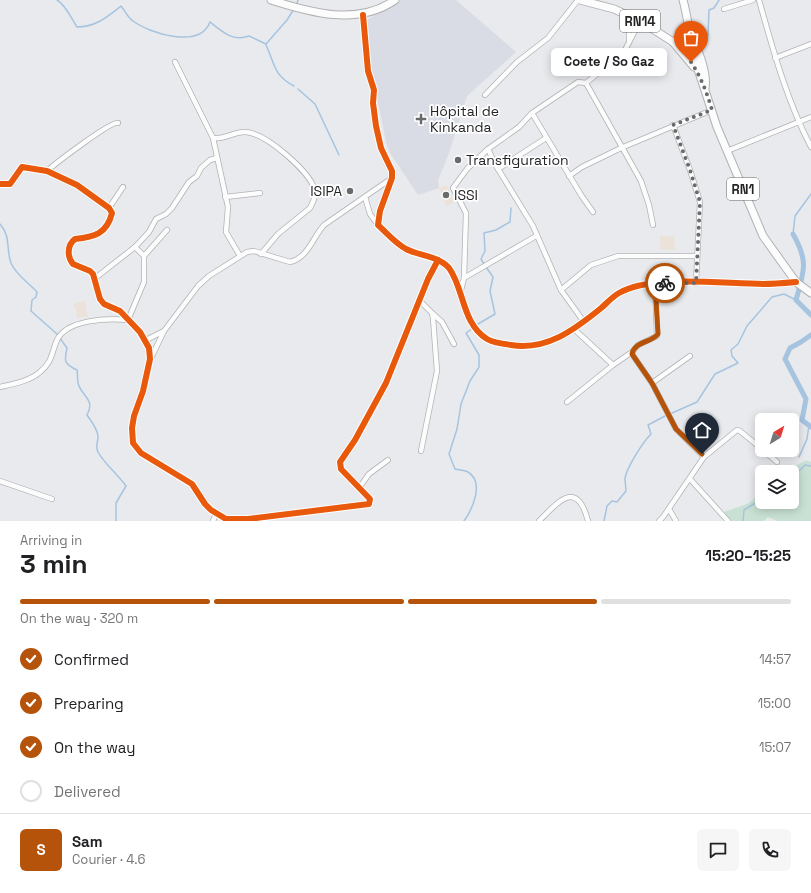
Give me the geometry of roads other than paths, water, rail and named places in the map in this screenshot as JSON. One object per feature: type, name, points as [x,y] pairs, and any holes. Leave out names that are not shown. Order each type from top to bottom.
[{"type":"highway","points":[[271,0],[327,14],[363,15],[379,11],[395,0]]},
{"type":"highway","name":"RN14","points":[[579,0],[614,9],[640,21],[700,58]]},
{"type":"highway","name":"RN1","points":[[683,0],[690,31],[693,54],[698,72],[727,151],[763,236],[796,282],[810,292]]},
{"type":"highway","points":[[690,31],[683,37],[673,42],[698,72]]},
{"type":"highway","name":"RN1","points":[[690,31],[696,42],[706,83],[705,88]]},
{"type":"street","points":[[485,95],[517,62],[548,38],[579,0]]},
{"type":"street","points":[[724,9],[753,0]]},
{"type":"street","points":[[759,0],[775,58],[798,123],[811,148]]},
{"type":"street","points":[[363,15],[368,71],[374,90],[373,104],[376,126],[381,148],[392,171],[392,178],[380,212],[378,225]]},
{"type":"street","points":[[629,16],[629,42]]},
{"type":"street","points":[[459,296],[464,278],[466,213],[453,188],[467,169],[488,149],[519,126],[532,113],[578,82],[586,83],[620,56],[626,48],[640,21]]},
{"type":"street","points":[[775,58],[810,46]]},
{"type":"street","points":[[175,62],[213,138],[228,207],[226,232],[240,256]]},
{"type":"street","points":[[586,83],[621,148],[641,181],[650,205],[653,225]]},
{"type":"street","points":[[569,176],[582,167],[621,148],[712,110]]},
{"type":"street","points":[[532,113],[569,176],[593,212]]},
{"type":"street","points":[[727,151],[811,117]]},
{"type":"street","points":[[47,171],[62,157],[95,136],[111,123],[118,123]]},
{"type":"street","points":[[673,125],[700,202],[696,283]]},
{"type":"street","points":[[213,138],[218,139],[247,132],[267,139],[281,149],[306,174],[315,191],[314,202],[310,208],[278,234],[261,254]]},
{"type":"street","points":[[498,169],[546,138]]},
{"type":"street","points":[[488,149],[498,169],[532,226],[561,290],[584,322]]},
{"type":"street","points":[[94,279],[135,246],[149,232],[156,219],[163,216],[172,208],[187,185],[197,176],[201,168],[210,160],[217,158]]},
{"type":"street","points":[[0,184],[10,184],[22,167],[47,171],[77,185],[108,208],[112,213],[110,219],[100,232],[93,237],[75,239],[70,246],[68,254],[70,261],[73,264],[90,271],[97,291],[104,304],[120,311],[146,340],[149,348],[150,359]]},
{"type":"street","points":[[392,178],[324,224],[316,234],[311,246],[296,261],[290,262],[254,251],[240,256],[198,286],[164,331],[150,359],[143,391],[134,416],[131,436],[133,443],[141,453],[192,484],[205,504],[216,514],[226,519],[248,519],[365,506],[369,504],[370,499],[340,470],[340,462],[355,440],[386,383],[428,279],[438,260]]},
{"type":"street","points":[[108,208],[123,187]]},
{"type":"street","points":[[225,197],[260,193]]},
{"type":"street","points":[[366,197],[370,214],[392,240],[421,256],[438,260],[448,268],[472,323],[486,338],[491,341],[523,347],[535,346],[554,341],[584,322],[619,293],[642,285],[696,283],[765,284],[796,282]]},
{"type":"street","points":[[128,320],[144,282],[144,256],[167,230]]},
{"type":"street","points":[[464,278],[536,236]]},
{"type":"street","points":[[135,246],[144,256]]},
{"type":"street","points":[[561,290],[591,265],[618,256],[698,256]]},
{"type":"street","points":[[566,402],[632,352],[638,345],[651,340],[658,334],[655,284]]},
{"type":"street","points":[[420,301],[442,322],[454,344]]},
{"type":"street","points":[[421,451],[437,371],[432,313]]},
{"type":"street","points":[[0,387],[28,379],[39,374],[51,360],[58,340],[80,324],[99,319],[128,320]]},
{"type":"street","points":[[574,329],[613,365]]},
{"type":"street","points":[[146,340],[164,331]]},
{"type":"street","points":[[632,352],[652,383],[676,429],[704,457]]},
{"type":"street","points":[[652,383],[690,356]]},
{"type":"street","points":[[658,521],[669,509],[704,457],[738,430],[755,444]]},
{"type":"street","points":[[771,457],[777,462]]},
{"type":"street","points":[[359,488],[369,474],[388,460]]},
{"type":"street","points":[[690,479],[728,521]]},
{"type":"street","points":[[0,481],[52,499]]},
{"type":"street","points":[[539,521],[560,501],[569,496],[579,500],[588,521]]},
{"type":"street","points":[[669,509],[676,521]]},
{"type":"street","points":[[213,521],[216,514]]},
{"type":"waterway","points":[[57,0],[66,8],[77,27],[84,27],[96,23],[121,6],[131,20],[141,26],[163,34],[186,37],[196,35],[205,30],[210,22],[233,37],[243,38],[249,36],[266,44],[287,20],[294,9]]},
{"type":"waterway","points":[[296,6],[298,0]]},
{"type":"waterway","points":[[708,35],[709,10],[714,8],[719,0]]},
{"type":"waterway","points":[[266,45],[278,73],[282,78],[294,86]]},
{"type":"waterway","points":[[298,89],[315,104],[339,155]]},
{"type":"waterway","points":[[793,234],[795,216],[811,194]]},
{"type":"waterway","points":[[484,264],[481,259],[485,251],[484,233],[496,230],[510,222],[511,208]]},
{"type":"waterway","points":[[0,224],[6,233],[13,267],[19,275],[37,292],[36,297],[32,300],[31,311],[57,334],[67,348],[65,356],[67,364],[77,370],[80,387],[90,405],[87,415],[98,434],[97,450],[126,486],[116,503],[116,521]]},
{"type":"waterway","points":[[793,234],[801,252],[804,267],[796,300],[811,315]]},
{"type":"waterway","points":[[478,324],[495,314],[490,291],[493,277],[486,267]]},
{"type":"waterway","points":[[672,413],[697,402],[715,374],[738,363],[732,356],[731,350],[738,344],[747,326],[772,297],[784,294],[796,300]]},
{"type":"waterway","points":[[464,521],[473,503],[476,482],[468,472],[455,469],[449,454],[457,429],[461,404],[470,381],[479,367],[479,355],[466,333],[472,329]]},
{"type":"waterway","points":[[811,335],[790,348],[785,359],[806,399],[802,420],[811,427]]},
{"type":"waterway","points":[[604,521],[607,506],[612,501],[617,502],[626,491],[626,473],[632,461],[651,434],[648,425],[665,416]]},
{"type":"waterway","points":[[799,457],[807,439],[809,425]]},
{"type":"waterway","points":[[799,471],[805,465],[811,466]]},
{"type":"waterway","points":[[743,521],[744,510],[755,503]]},
{"type":"place","name":"Coete / So Gaz","points":[[691,62]]},
{"type":"place","name":"Hôpital de Kinkanda","points":[[421,119]]},
{"type":"place","name":"Transfiguration","points":[[458,160]]},
{"type":"place","name":"ISIPA","points":[[350,191]]},
{"type":"place","name":"ISSI","points":[[446,195]]}]
